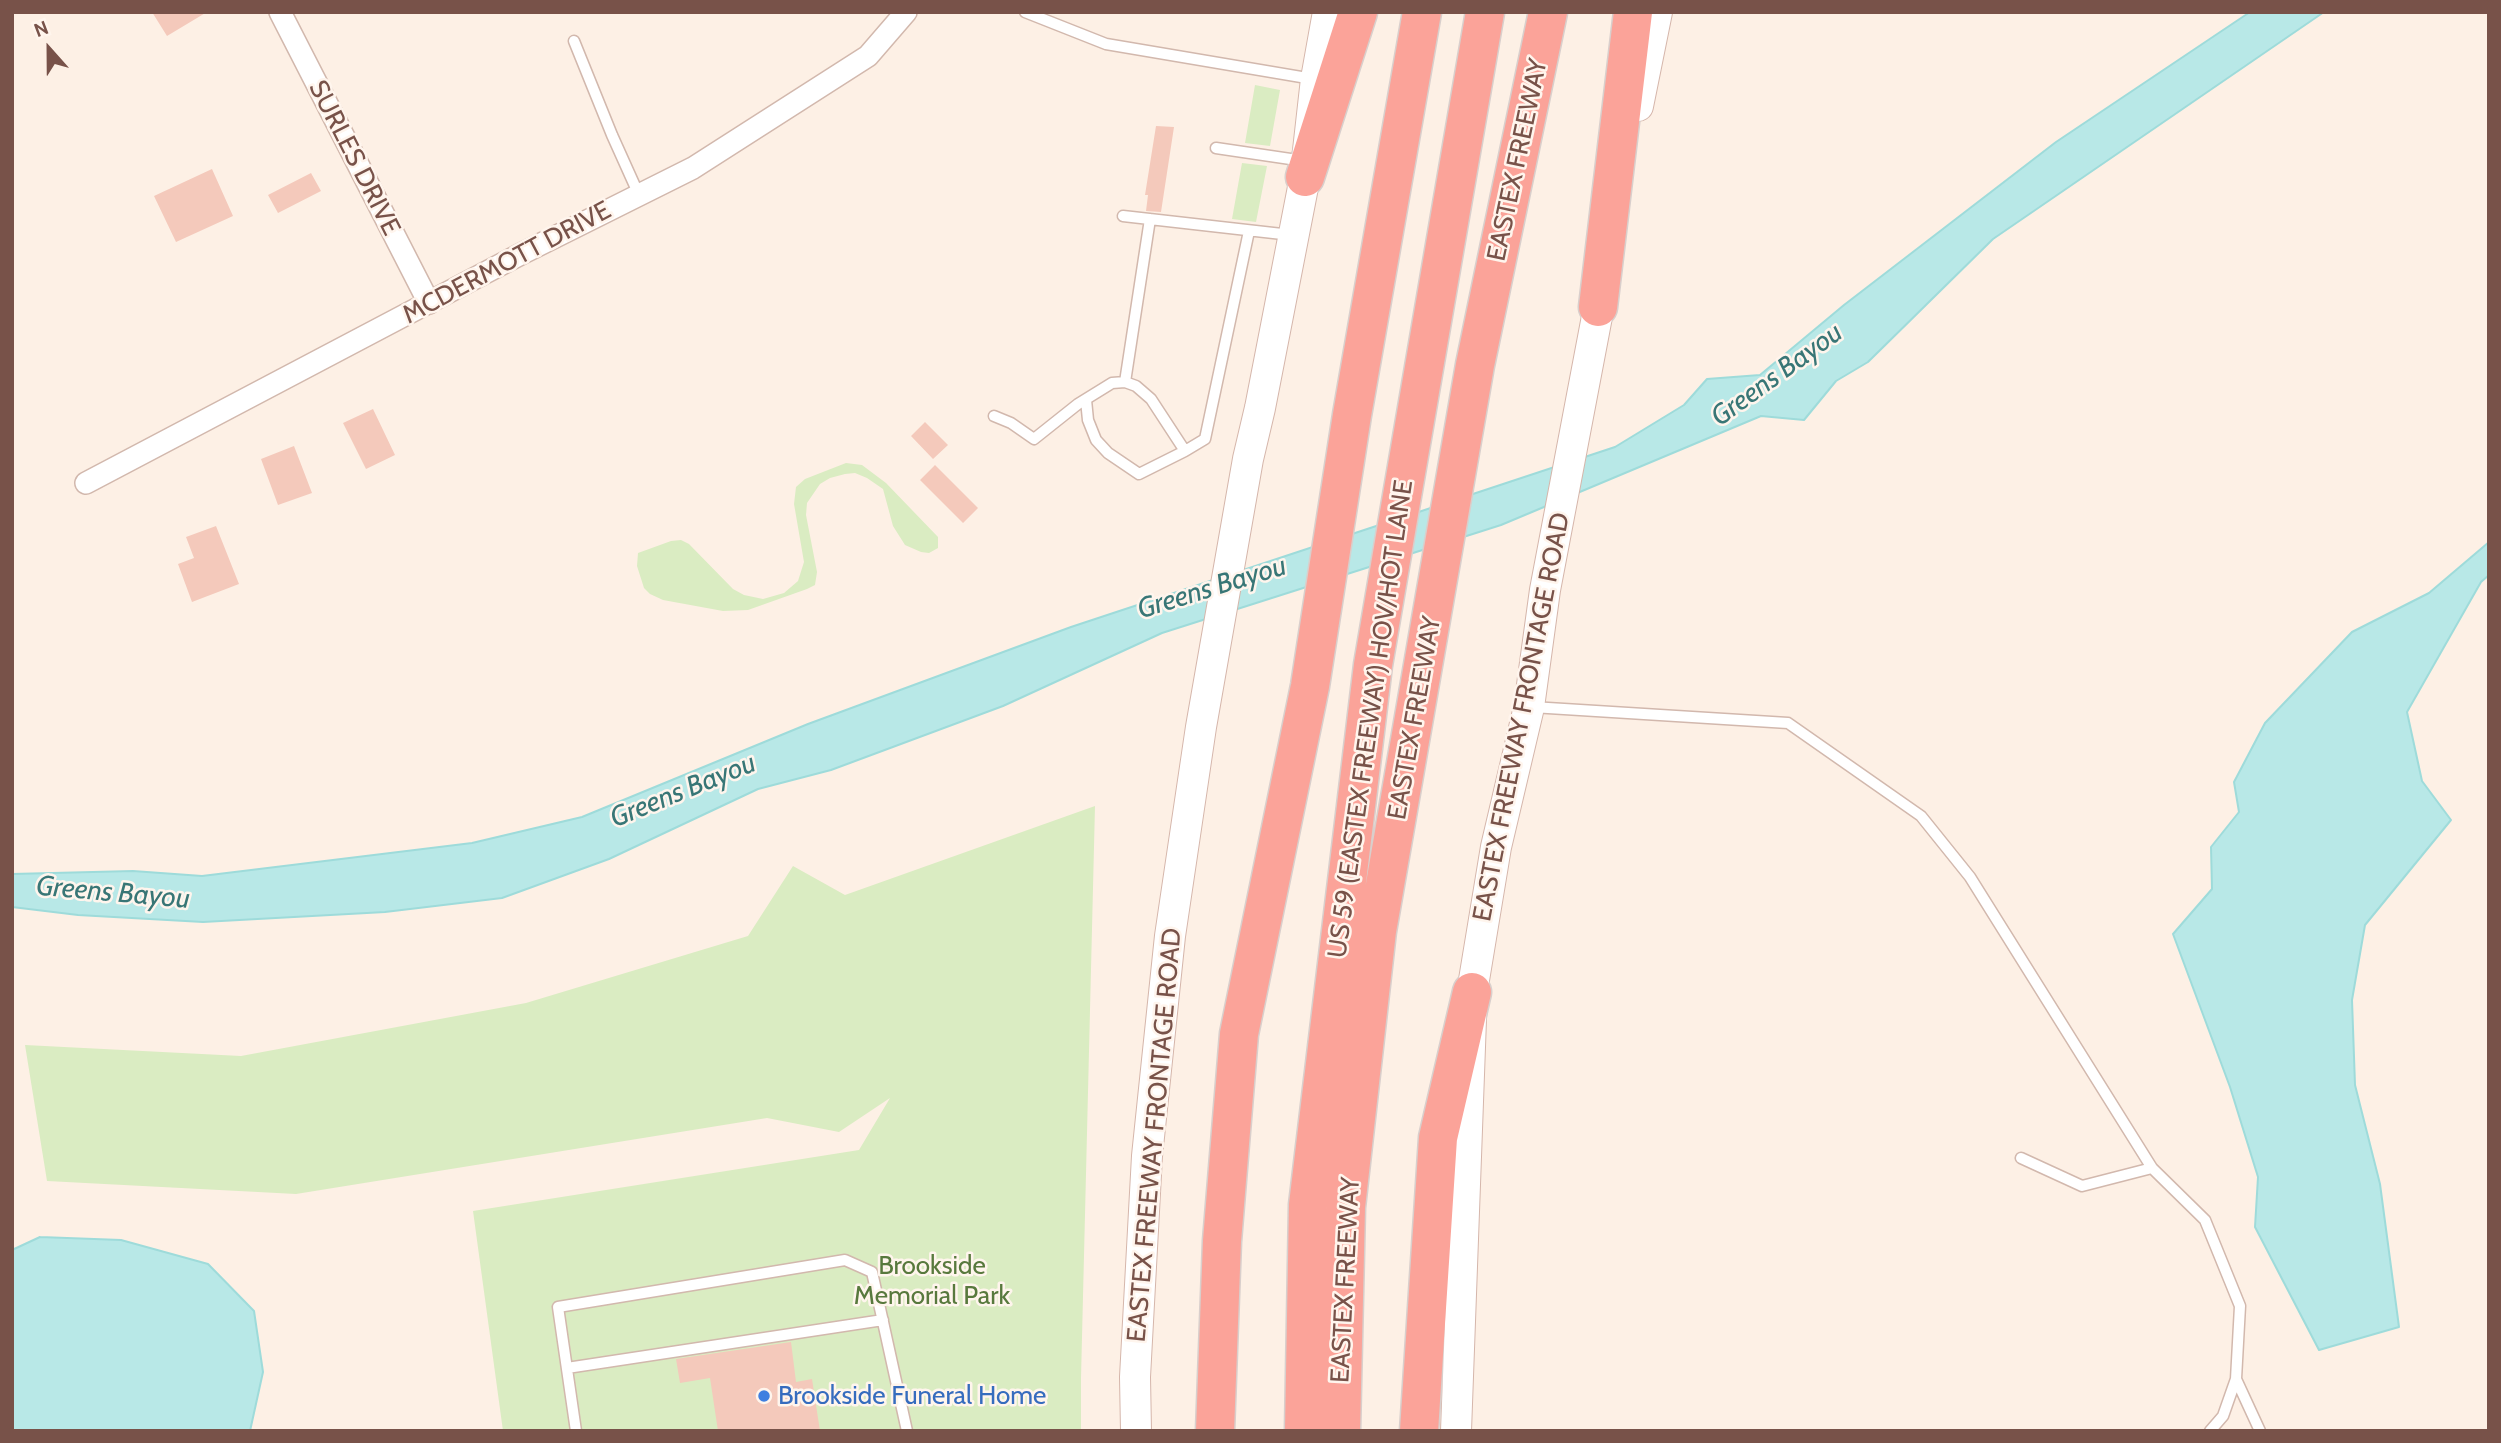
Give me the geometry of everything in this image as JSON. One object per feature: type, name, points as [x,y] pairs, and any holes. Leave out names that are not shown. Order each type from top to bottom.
[{"type":"highway","points":[[1306,169],[1358,12]]},
{"type":"highway","points":[[1215,1431],[1222,1241],[1239,1034],[1310,686],[1352,415],[1422,12]]},
{"type":"highway","name":"US 59 (EASTEX FREEWAY) HOV/HOT LANE","points":[[1304,1431],[1308,1205],[1373,665],[1485,12]]},
{"type":"highway","name":"EASTEX FREEWAY","points":[[1340,1431],[1346,1207],[1377,931],[1475,365],[1548,12]]},
{"type":"highway","points":[[1598,307],[1633,12]]},
{"type":"highway","points":[[1419,1431],[1438,1138],[1472,992]]},
{"type":"main road","name":"EASTEX FREEWAY FRONTAGE ROAD","points":[[1136,1431],[1135,1377],[1147,1156],[1170,936],[1201,727],[1248,458],[1306,169],[1316,79],[1328,12]]},
{"type":"main road","name":"EASTEX FREEWAY FRONTAGE ROAD","points":[[1456,1431],[1472,992],[1496,847],[1529,707],[1545,590],[1657,12]]},
{"type":"street","name":"SURLES DRIVE","points":[[279,12],[429,303]]},
{"type":"street","name":"MCDERMOTT DRIVE","points":[[86,483],[519,255],[693,168],[868,56],[906,12]]},
{"type":"lane","points":[[1025,12],[1106,44],[1316,79]]},
{"type":"lane","points":[[574,41],[639,195]]},
{"type":"lane","points":[[1216,148],[1306,169]]},
{"type":"lane","points":[[1123,216],[1293,236]]},
{"type":"lane","points":[[1125,382],[1150,219]]},
{"type":"lane","points":[[1086,400],[1088,421],[1096,440],[1108,453],[1139,474],[1205,439],[1249,231]]},
{"type":"lane","points":[[995,416],[1034,439],[1112,383],[1125,382],[1136,386],[1151,399],[1185,451]]},
{"type":"lane","points":[[1529,707],[1788,723],[1921,816],[1970,877],[2152,1168],[2205,1220],[2240,1306],[2236,1379],[2223,1416],[2210,1431]]},
{"type":"lane","points":[[2021,1158],[2082,1186],[2152,1168]]},
{"type":"lane","points":[[576,1431],[558,1307],[845,1260],[872,1272],[907,1431]]},
{"type":"lane","points":[[567,1368],[883,1320]]},
{"type":"lane","points":[[2236,1379],[2260,1431]]},
{"type":"green space","points":[[1255,85],[1280,90],[1270,146],[1245,143]]},
{"type":"green space","points":[[1242,163],[1267,166],[1256,222],[1232,219]]},
{"type":"green space","points":[[846,463],[862,465],[886,483],[938,537],[938,548],[929,553],[905,545],[893,526],[883,489],[855,473],[845,474],[820,484],[807,503],[806,515],[817,572],[815,585],[748,610],[723,611],[663,600],[644,588],[637,566],[638,553],[681,540],[689,544],[733,589],[744,595],[763,599],[784,593],[798,581],[804,562],[794,504],[796,487],[805,479]]},
{"type":"green space","name":"Brookside Memorial Park","points":[[1095,806],[1081,1431],[503,1431],[473,1211],[859,1150],[890,1098],[839,1132],[767,1118],[296,1194],[47,1181],[25,1045],[241,1056],[526,1003],[748,936],[793,866],[845,895]]},
{"type":"water","name":"Greens Bayou","points":[[2250,12],[2324,12],[1993,239],[1868,362],[1836,381],[1804,420],[1761,416],[1501,525],[1162,633],[1003,706],[831,770],[758,789],[609,859],[502,898],[385,912],[203,922],[78,915],[12,907],[12,874],[133,871],[202,876],[472,843],[582,817],[808,724],[1071,627],[1615,447],[1684,405],[1707,379],[1760,375],[1844,305],[2056,142]]},
{"type":"water","points":[[2489,542],[2489,575],[2481,582],[2407,712],[2422,781],[2451,820],[2365,925],[2352,1000],[2355,1085],[2380,1184],[2399,1327],[2319,1350],[2255,1227],[2258,1177],[2230,1087],[2173,934],[2212,889],[2211,847],[2239,812],[2234,782],[2265,723],[2352,632],[2429,593]]},
{"type":"water","points":[[40,1237],[121,1240],[208,1264],[254,1311],[263,1372],[250,1431],[12,1431],[12,1250]]},
{"type":"building","points":[[152,12],[207,12],[167,36]]},
{"type":"building","points":[[1156,126],[1174,127],[1161,212],[1146,211],[1148,195],[1145,195]]},
{"type":"building","points":[[212,169],[233,216],[176,242],[154,196]]},
{"type":"building","points":[[311,173],[321,191],[278,213],[268,195]]},
{"type":"building","points":[[373,409],[395,455],[366,469],[343,423]]},
{"type":"building","points":[[925,422],[948,445],[933,459],[911,436]]},
{"type":"building","points":[[294,446],[312,493],[278,505],[261,459]]},
{"type":"building","points":[[935,465],[978,508],[963,523],[920,480]]},
{"type":"building","points":[[216,526],[239,584],[192,602],[178,564],[194,558],[186,537]]},
{"type":"building","name":"Brookside Funeral Home","points":[[791,1342],[796,1382],[812,1379],[820,1431],[718,1431],[710,1378],[680,1383],[676,1359]]},
{"type":"place","name":"Brookside Funeral Home","points":[[764,1396]]}]
